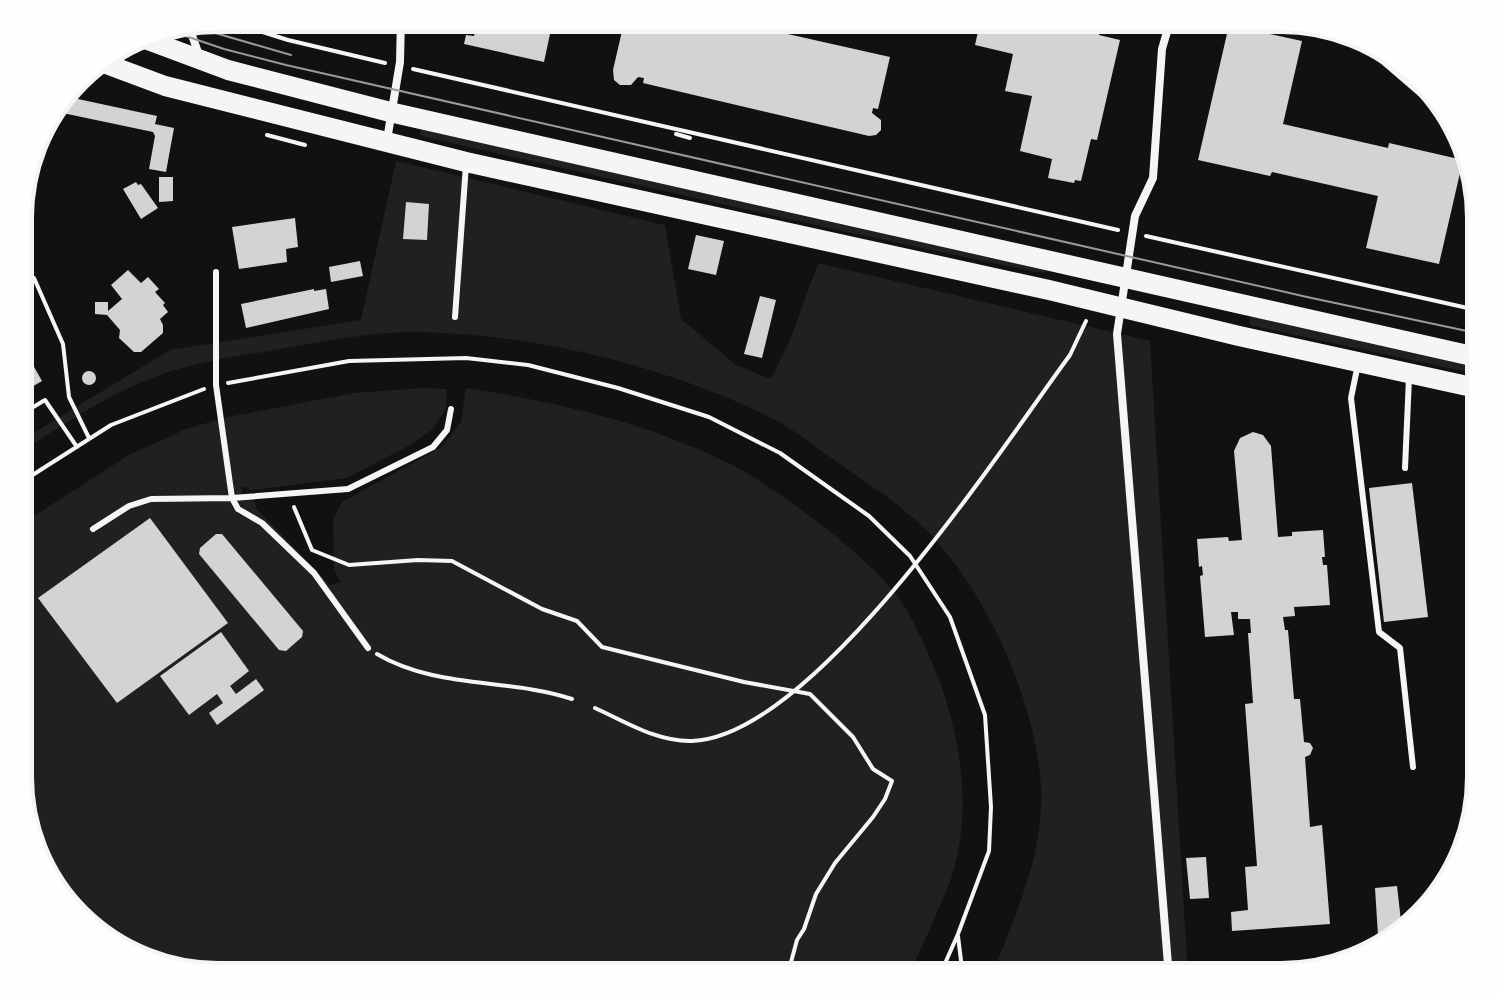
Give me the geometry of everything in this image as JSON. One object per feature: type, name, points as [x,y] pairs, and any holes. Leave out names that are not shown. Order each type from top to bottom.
[{"type":"main road","points":[[155,43],[279,84],[394,113],[1467,355]]},
{"type":"main road","points":[[111,66],[165,86],[466,162],[1467,386]]},
{"type":"street","points":[[387,142],[394,113],[400,32]]},
{"type":"street","points":[[1167,32],[1162,49],[1153,178],[1135,216],[1131,233],[1117,334],[1168,963]]},
{"type":"street","points":[[191,34],[200,60]]},
{"type":"lane","points":[[455,317],[466,162]]},
{"type":"lane","points":[[216,272],[216,385],[232,498],[238,509],[262,523],[314,573],[368,648]]},
{"type":"lane","points":[[1359,362],[1351,398],[1379,632],[1400,648],[1413,767]]},
{"type":"lane","points":[[1405,468],[1410,374]]},
{"type":"lane","points":[[93,529],[129,506],[151,499],[232,498],[348,489],[433,447],[447,430],[451,409]]},
{"type":"path","points":[[262,32],[399,66],[1467,308]]},
{"type":"path","points":[[676,134],[690,138]]},
{"type":"path","points":[[32,273],[63,344],[69,397],[90,439]]},
{"type":"path","points":[[595,708],[654,735],[691,741],[708,739],[752,721],[796,689],[824,666],[881,606],[915,563],[1070,355],[1086,321]]},
{"type":"path","points":[[32,475],[111,425],[216,385],[349,361],[418,358],[466,358],[528,365],[569,374],[709,417],[780,453],[869,516],[915,563],[950,617],[985,715],[991,807],[989,851],[945,963]]},
{"type":"path","points":[[32,408],[45,400],[77,447]]},
{"type":"path","points":[[289,494],[312,550],[349,565],[452,561],[542,609],[577,621],[602,647],[744,682],[796,689],[818,699],[853,737],[873,769],[892,781],[873,817],[835,863],[816,894],[791,963]]},
{"type":"path","points":[[368,648],[391,663],[438,677],[521,686],[572,699]]},
{"type":"path","points":[[958,934],[961,963]]},
{"type":"shaded area","points":[[422,129],[1047,272],[837,230],[425,137],[419,134]]},
{"type":"shaded area","points":[[396,161],[665,225],[681,319],[736,365],[771,379],[790,340],[818,263],[1150,341],[1187,963],[997,963],[1033,860],[1041,811],[1037,753],[1019,685],[1005,651],[971,588],[951,559],[920,524],[801,436],[763,414],[640,367],[553,346],[465,334],[391,333],[232,357],[168,372],[110,397],[32,445],[32,434],[170,350],[361,320]]},
{"type":"shaded area","points":[[1251,316],[1467,365],[1467,372],[1249,325]]},
{"type":"shaded area","points":[[466,388],[536,400],[605,417],[706,453],[738,468],[802,510],[849,547],[888,584],[913,622],[938,677],[955,733],[962,780],[962,826],[953,872],[913,963],[218,963],[182,959],[136,944],[95,917],[78,900],[46,848],[34,801],[32,517],[129,455],[186,429],[228,417],[354,393],[447,389],[446,409],[433,429],[410,445],[347,478],[252,490],[241,486],[243,498],[255,502],[256,508],[330,585],[341,582],[334,570],[333,520],[342,502],[442,447],[461,422]]},
{"type":"building","points":[[475,32],[550,32],[544,62],[464,44],[466,35],[474,36]]},
{"type":"building","points":[[622,32],[779,32],[890,57],[878,109],[873,108],[872,113],[881,120],[881,130],[869,136],[643,83],[644,78],[638,77],[631,85],[620,85],[614,80],[613,70]]},
{"type":"building","points":[[978,32],[1100,32],[1099,35],[1120,40],[1097,140],[1091,139],[1081,181],[1075,180],[1074,183],[1048,178],[1052,159],[1020,151],[1032,96],[1005,91],[1013,54],[975,45]]},
{"type":"building","points":[[1227,32],[1261,32],[1302,41],[1283,124],[1388,148],[1389,143],[1457,159],[1461,169],[1439,264],[1366,248],[1378,196],[1272,172],[1270,176],[1198,160]]},
{"type":"building","points":[[75,98],[157,116],[155,124],[174,128],[166,172],[149,169],[155,136],[153,132],[64,113]]},
{"type":"building","points":[[159,177],[173,177],[173,201],[159,202]]},
{"type":"building","points":[[136,182],[141,184],[158,208],[141,219],[123,189]]},
{"type":"building","points":[[406,202],[429,204],[427,240],[403,239]]},
{"type":"building","points":[[295,218],[298,247],[286,249],[287,262],[239,269],[232,227]]},
{"type":"building","points":[[696,235],[724,241],[716,275],[688,269]]},
{"type":"building","points":[[360,261],[363,276],[331,282],[329,267]]},
{"type":"building","points":[[128,270],[141,283],[148,277],[159,289],[155,292],[168,312],[160,319],[163,333],[141,352],[134,352],[119,338],[120,330],[107,315],[95,314],[95,302],[108,302],[108,311],[122,299],[111,285]]},
{"type":"building","points":[[326,289],[329,309],[246,328],[241,304]]},
{"type":"building","points":[[760,296],[776,300],[762,358],[744,354]]},
{"type":"building","points":[[32,363],[42,381],[32,387]]},
{"type":"building","points":[[89,371],[96,378],[89,385],[82,378]]},
{"type":"building","points":[[1253,432],[1263,435],[1271,446],[1278,537],[1292,536],[1292,532],[1323,530],[1325,557],[1322,557],[1323,565],[1327,565],[1330,605],[1294,607],[1295,616],[1283,617],[1285,630],[1288,630],[1294,699],[1300,699],[1304,742],[1310,743],[1313,748],[1310,755],[1305,757],[1310,827],[1322,825],[1330,924],[1232,931],[1231,912],[1248,910],[1245,867],[1257,866],[1245,704],[1253,703],[1248,633],[1251,633],[1250,619],[1238,619],[1238,612],[1231,612],[1234,635],[1205,637],[1200,576],[1203,575],[1202,566],[1199,567],[1197,539],[1228,537],[1229,541],[1242,540],[1234,451],[1240,438]]},
{"type":"building","points":[[1412,483],[1428,617],[1384,622],[1369,488]]},
{"type":"building","points":[[150,518],[228,623],[117,703],[38,598]]},
{"type":"building","points":[[216,534],[222,534],[303,631],[302,637],[286,651],[279,650],[199,554],[200,548]]},
{"type":"building","points":[[221,632],[249,671],[230,686],[236,694],[256,679],[264,690],[217,725],[209,713],[223,703],[217,694],[189,715],[160,676]]},
{"type":"building","points":[[1206,857],[1209,898],[1190,899],[1186,858]]},
{"type":"building","points":[[1397,886],[1401,919],[1378,936],[1375,888]]},
{"type":"tram line","points":[[213,32],[291,55]]},
{"type":"tram line","points":[[184,36],[286,65],[1467,331]]}]
